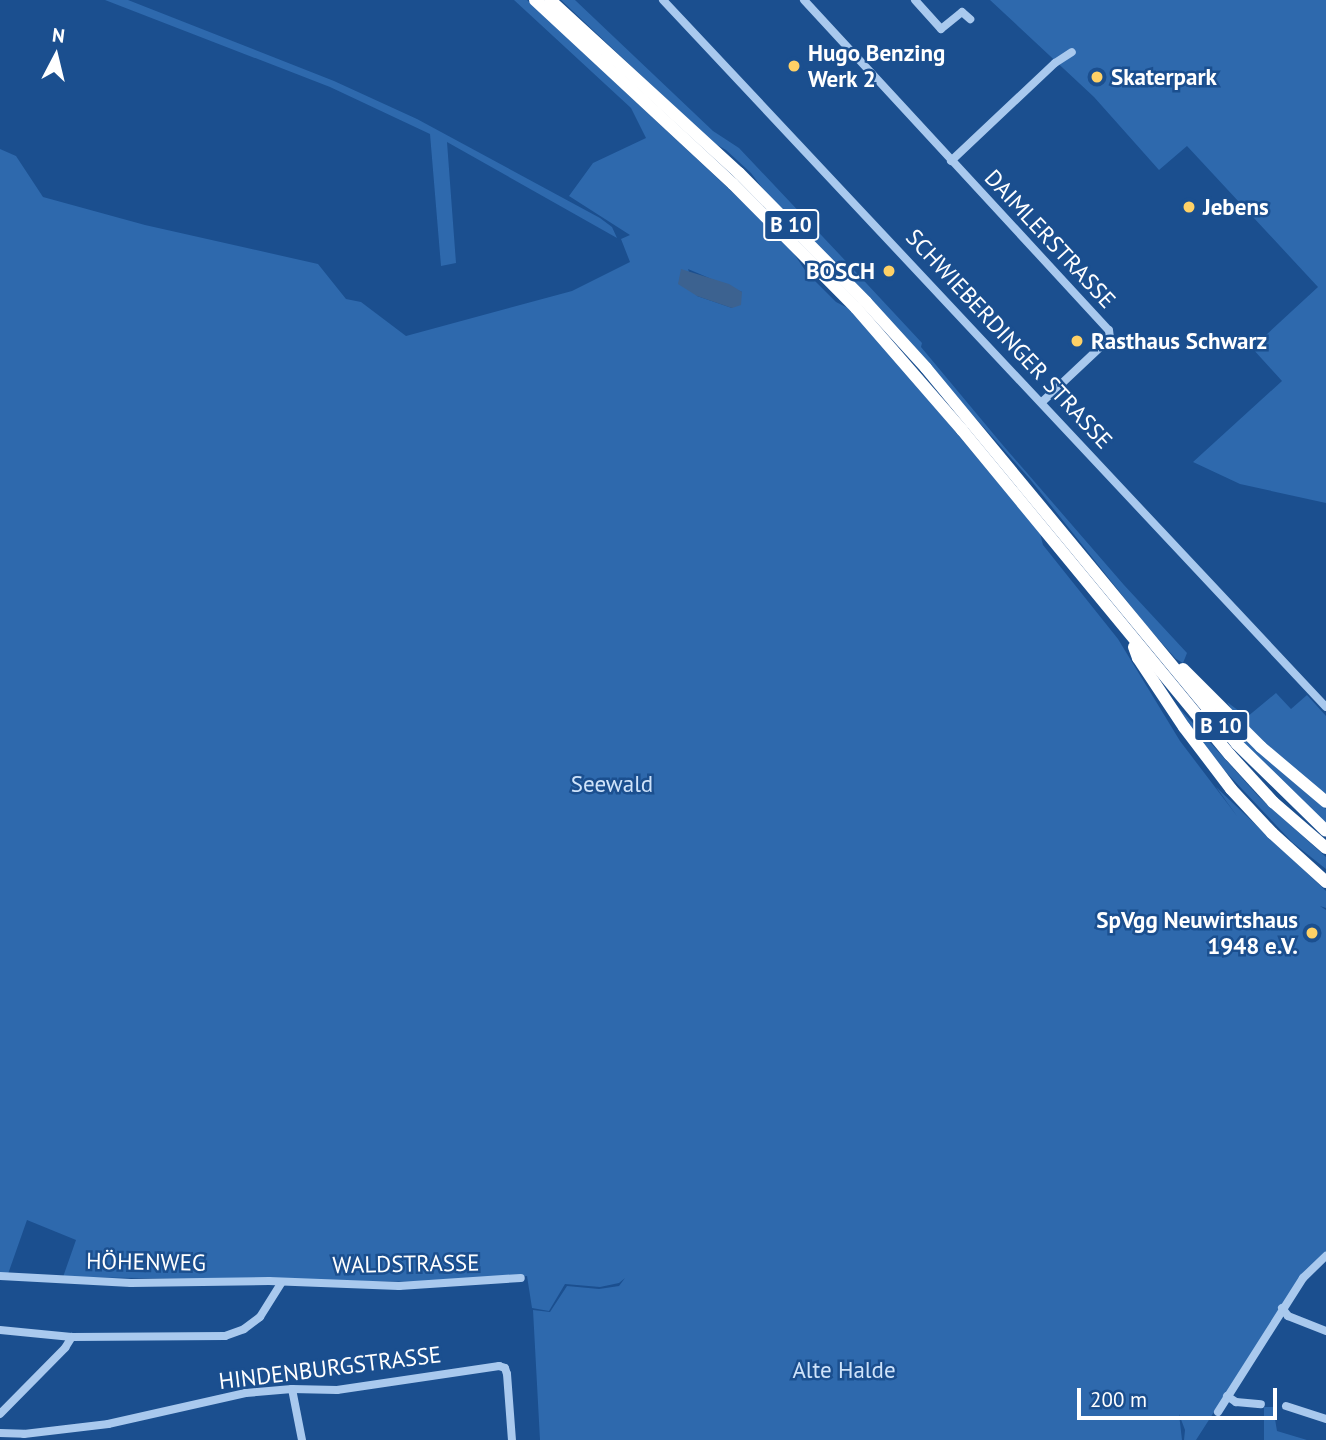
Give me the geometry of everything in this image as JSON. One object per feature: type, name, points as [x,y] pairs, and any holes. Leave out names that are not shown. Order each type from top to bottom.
[{"type":"highway","name":"B 10","points":[[535,0],[733,184],[856,308],[962,430],[1230,755],[1273,802],[1326,848]]},
{"type":"highway","name":"B 10","points":[[551,0],[738,173],[866,302],[935,378],[1243,751],[1326,831]]},
{"type":"highway","name":"B 10","points":[[1126,612],[1143,625],[1238,725],[1326,802]]},
{"type":"highway","name":"B 10","points":[[1130,636],[1138,658],[1207,760],[1256,817],[1326,882]]},
{"type":"street","name":"SCHWIEBERDINGER STRASSE","points":[[663,0],[1326,706]]},
{"type":"street","name":"DAIMLERSTRASSE","points":[[804,0],[1110,330],[1110,338],[1042,402]]},
{"type":"street","points":[[915,0],[941,29],[962,12],[970,19]]},
{"type":"street","points":[[951,161],[1055,63],[1072,52]]},
{"type":"street","points":[[1217,1412],[1282,1308],[1303,1278],[1326,1256]]},
{"type":"street","name":"HÖHENWEG","points":[[0,1276],[131,1283],[292,1283]]},
{"type":"street","name":"WALDSTRASSE","points":[[292,1283],[437,1285],[521,1278]]},
{"type":"street","points":[[0,1330],[72,1337],[225,1336],[244,1329],[260,1317],[282,1283]]},
{"type":"street","points":[[1282,1308],[1288,1316],[1326,1331]]},
{"type":"street","points":[[0,1414],[65,1348],[72,1337]]},
{"type":"street","name":"HINDENBURGSTRASSE","points":[[0,1433],[24,1434],[108,1424],[246,1394],[292,1389],[337,1390],[499,1366],[505,1368],[507,1374],[512,1440]]},
{"type":"street","points":[[292,1389],[302,1440]]},
{"type":"street","points":[[1227,1396],[1236,1402],[1261,1404]]},
{"type":"street","points":[[1286,1406],[1326,1419]]},
{"type":"green space","points":[[105,0],[128,0],[334,81],[417,119],[600,218],[612,227],[617,238],[447,142],[456,263],[441,266],[430,134],[330,87]]},
{"type":"green space","name":"Seewald","points":[[514,0],[527,0],[788,245],[807,273],[836,302],[848,308],[914,382],[1040,533],[1043,545],[1118,639],[1180,741],[1237,816],[1216,787],[1326,891],[1326,908],[1320,906],[1326,910],[1326,1253],[1301,1277],[1196,1440],[1184,1440],[1185,1430],[1179,1414],[1182,1440],[540,1440],[533,1310],[550,1312],[567,1286],[599,1289],[619,1286],[625,1278],[619,1283],[600,1287],[565,1284],[549,1311],[532,1308],[527,1276],[437,1282],[63,1277],[76,1240],[27,1220],[8,1274],[0,1274],[0,149],[16,156],[43,197],[145,225],[318,264],[346,299],[361,302],[406,336],[572,291],[630,262],[621,239],[630,235],[569,196],[593,163],[646,138],[631,108]],"holes":[[[688,269],[742,292],[732,308],[697,296]]]},
{"type":"green space","points":[[561,0],[575,0],[713,131],[739,148],[840,255],[922,343],[921,347],[1001,443],[1187,653],[1183,663],[1176,659],[1146,625],[1029,478],[913,348],[769,197],[751,173],[726,150],[712,142]]},
{"type":"green space","points":[[990,0],[1326,0],[1326,503],[1240,484],[1193,462],[1282,381],[1252,348],[1318,287],[1187,146],[1159,170],[1094,97]]},
{"type":"green space","points":[[1164,691],[1259,797],[1326,857],[1326,869],[1292,842],[1208,753]]},
{"type":"green space","points":[[1276,693],[1291,709],[1307,695],[1326,716],[1326,795],[1240,723],[1227,702],[1247,717]]},
{"type":"green space","points":[[1212,712],[1326,809],[1326,826]]},
{"type":"green space","points":[[1264,1407],[1273,1407],[1277,1431],[1307,1440],[1264,1440]]},
{"type":"shaded area","points":[[681,269],[729,284],[742,292],[741,305],[732,308],[697,296],[678,284]]},
{"type":"place","name":"Hugo Benzing Werk 2","points":[[794,66]]},
{"type":"place","name":"Skaterpark","points":[[1097,77]]},
{"type":"place","name":"Jebens","points":[[1189,207]]},
{"type":"place","name":"BOSCH","points":[[889,271]]},
{"type":"place","name":"Rasthaus Schwarz","points":[[1077,341]]},
{"type":"place","name":"SpVgg Neuwirtshaus 1948 e.V.","points":[[1312,933]]},
{"type":"park label","name":"Alte Halde","points":[[844,1370]]}]
